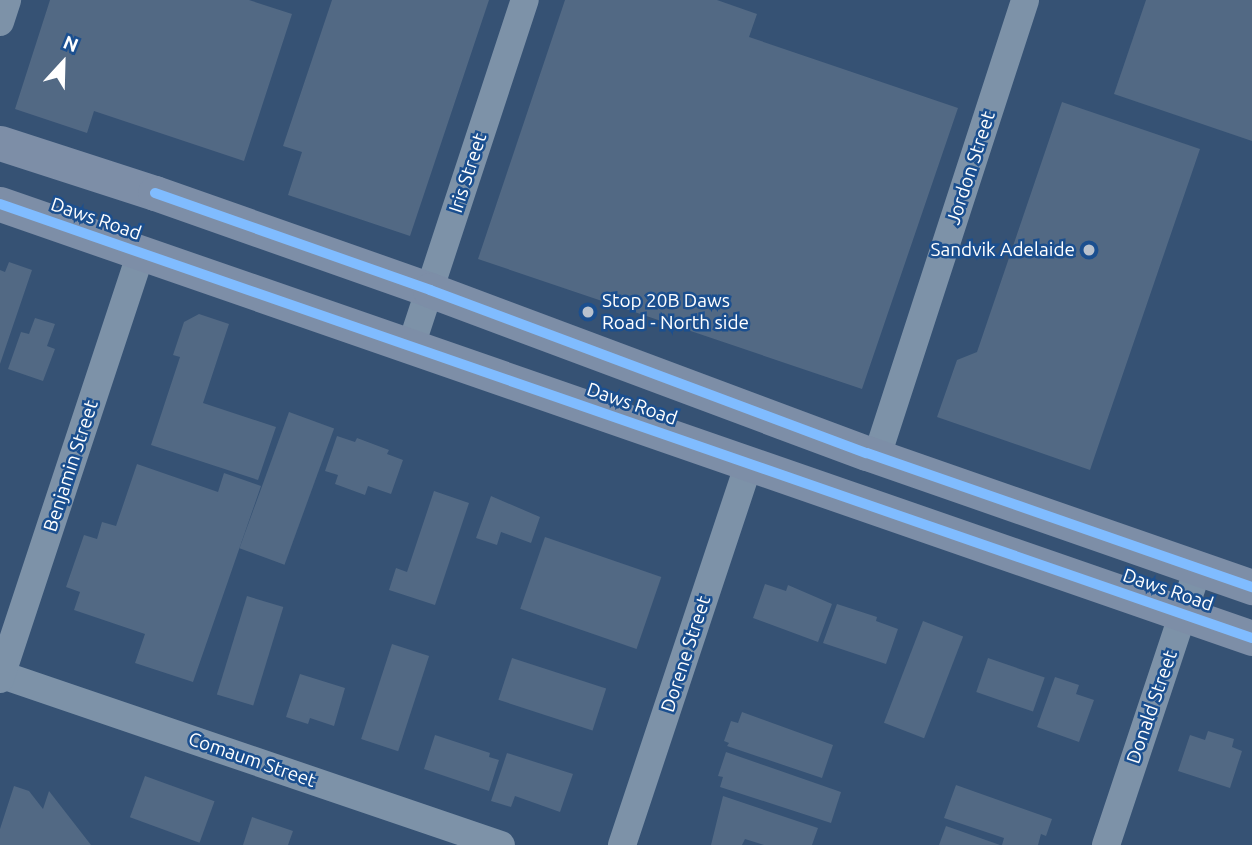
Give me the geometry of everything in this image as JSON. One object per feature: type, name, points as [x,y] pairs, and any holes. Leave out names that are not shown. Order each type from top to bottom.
[{"type":"main road","name":"Daws Road","points":[[0,143],[155,193],[430,290],[877,456],[1252,587]]},
{"type":"main road","name":"Daws Road","points":[[0,204],[1252,638]]},
{"type":"street","points":[[0,22],[7,0]]},
{"type":"street","name":"Iris Street","points":[[411,346],[525,0]]},
{"type":"street","name":"Jordon Street","points":[[877,456],[1025,0]]},
{"type":"street","name":"Benjamin Street","points":[[1,677],[6,639],[141,253]]},
{"type":"street","name":"Dorene Street","points":[[622,845],[749,463]]},
{"type":"street","name":"Donald Street","points":[[1106,845],[1198,569]]},
{"type":"street","name":"Comaum Street","points":[[1,677],[501,845]]},
{"type":"building","points":[[50,0],[249,0],[292,14],[244,161],[94,111],[87,133],[15,109]]},
{"type":"building","points":[[332,0],[489,0],[410,236],[288,195],[302,152],[283,146]]},
{"type":"building","points":[[565,0],[717,0],[757,14],[749,37],[958,108],[862,389],[478,259]]},
{"type":"building","points":[[1146,0],[1252,0],[1252,141],[1114,94]]},
{"type":"building","name":"Sandvik Adelaide","points":[[1062,102],[1200,149],[1090,470],[937,417],[957,360],[977,352]]},
{"type":"building","points":[[9,262],[32,270],[0,364],[0,270],[5,272]]},
{"type":"building","points":[[199,314],[229,324],[203,403],[276,427],[258,480],[151,445],[180,357],[173,355],[184,322]]},
{"type":"building","points":[[35,318],[55,324],[47,346],[55,349],[43,381],[8,369],[21,332],[29,334]]},
{"type":"building","points":[[289,412],[334,428],[285,565],[239,548]]},
{"type":"building","points":[[337,436],[355,442],[357,438],[389,450],[387,454],[403,460],[391,494],[368,486],[365,495],[335,484],[338,475],[325,471]]},
{"type":"building","points":[[137,464],[218,492],[224,473],[261,486],[193,682],[135,663],[145,634],[74,610],[80,592],[66,587],[84,535],[97,539],[102,522],[116,526]]},
{"type":"building","points":[[434,491],[469,503],[435,605],[389,590],[396,568],[407,572]]},
{"type":"building","points":[[491,496],[540,517],[531,543],[501,532],[497,545],[476,538]]},
{"type":"building","points":[[545,537],[661,577],[637,649],[520,609]]},
{"type":"building","points":[[765,584],[786,591],[788,585],[832,604],[818,642],[753,618]]},
{"type":"building","points":[[247,596],[283,607],[253,706],[217,694]]},
{"type":"building","points":[[837,604],[877,617],[876,621],[898,629],[886,664],[823,643]]},
{"type":"building","points":[[923,621],[963,636],[924,738],[884,723]]},
{"type":"building","points":[[392,644],[429,656],[398,751],[361,739]]},
{"type":"building","points":[[512,658],[606,689],[593,730],[498,700]]},
{"type":"building","points":[[988,658],[1045,678],[1033,712],[976,692]]},
{"type":"building","points":[[300,674],[345,688],[334,726],[310,718],[308,724],[286,717]]},
{"type":"building","points":[[1055,677],[1079,685],[1076,694],[1094,700],[1079,742],[1037,727]]},
{"type":"building","points":[[742,712],[833,745],[822,778],[727,746],[729,743],[724,741],[731,721],[738,723]]},
{"type":"building","points":[[1208,731],[1234,739],[1232,747],[1242,751],[1230,788],[1178,771],[1190,735],[1205,740]]},
{"type":"building","points":[[435,735],[490,753],[489,757],[499,760],[489,791],[424,769]]},
{"type":"building","points":[[726,752],[841,792],[831,823],[720,787],[723,777],[718,776]]},
{"type":"building","points":[[507,753],[573,774],[560,812],[515,796],[511,807],[491,801]]},
{"type":"building","points":[[145,776],[215,801],[199,843],[130,817]]},
{"type":"building","points":[[956,785],[1052,819],[1046,836],[1041,834],[1038,845],[1002,845],[1004,838],[944,818]]},
{"type":"building","points":[[14,786],[29,791],[43,809],[49,791],[91,845],[0,845],[0,829]]},
{"type":"building","points":[[723,796],[818,828],[812,845],[764,845],[745,839],[742,845],[711,845]]},
{"type":"building","points":[[252,817],[293,831],[288,845],[243,845]]},
{"type":"building","points":[[946,826],[1000,845],[939,845]]},
{"type":"cycle path","points":[[155,193],[430,290],[867,453],[1252,587]]},
{"type":"cycle path","points":[[0,204],[1252,638]]},
{"type":"place","name":"Sandvik Adelaide","points":[[1089,250]]},
{"type":"place","name":"Stop 20B Daws Road - North side","points":[[588,312]]}]
